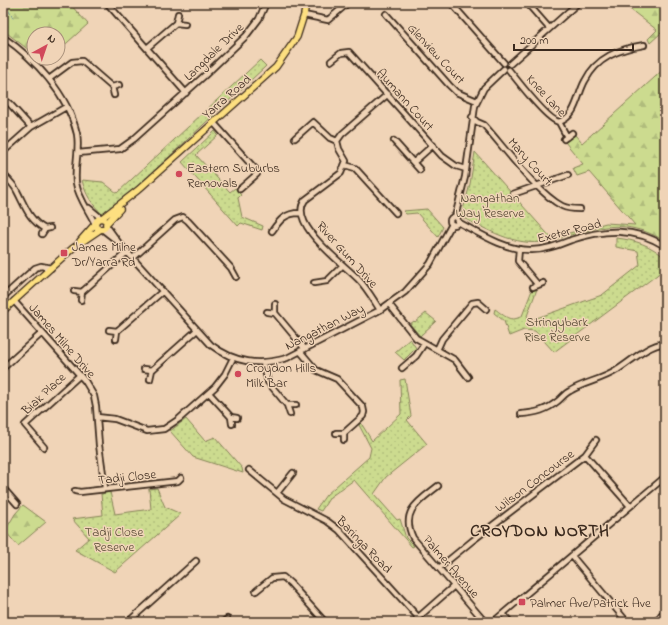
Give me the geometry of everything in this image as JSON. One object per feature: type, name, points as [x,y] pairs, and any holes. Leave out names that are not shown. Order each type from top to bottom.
[{"type":"main road","name":"Yarra Road","points":[[3,311],[73,248],[95,224],[96,220],[102,218],[138,190],[276,67],[297,37],[306,3]]},
{"type":"main road","name":"Yarra Road","points":[[73,248],[104,227],[138,190]]},
{"type":"main road","points":[[95,224],[98,229],[104,227],[102,218]]},
{"type":"street","name":"Langdale Drive","points":[[108,3],[186,93]]},
{"type":"street","name":"Langdale Drive","points":[[78,152],[120,149],[134,139],[186,93],[246,36],[259,20],[266,3]]},
{"type":"street","points":[[304,14],[328,20],[348,3]]},
{"type":"street","points":[[451,3],[507,64],[509,70],[504,69]]},
{"type":"street","points":[[455,217],[458,219],[458,222],[455,225],[452,224],[451,219],[455,217],[466,169],[472,117],[477,101],[484,88],[504,69],[507,64],[578,3]]},
{"type":"street","points":[[528,4],[549,28]]},
{"type":"street","points":[[147,48],[176,23],[178,14]]},
{"type":"street","name":"Glenview Court","points":[[386,14],[456,92],[477,101]]},
{"type":"street","points":[[176,23],[185,24]]},
{"type":"street","points":[[3,37],[26,54],[49,79],[66,107],[75,126],[78,152],[76,184],[79,194],[95,224]]},
{"type":"street","points":[[559,122],[568,116],[576,104],[585,80],[598,63],[620,50],[644,45]]},
{"type":"street","name":"Aumann Court","points":[[331,61],[341,52],[349,52],[433,145],[451,163],[466,169]]},
{"type":"street","points":[[49,79],[72,62],[82,61],[112,87],[114,95]]},
{"type":"street","name":"Knee Lane","points":[[509,70],[553,120],[559,122],[565,138],[572,134]]},
{"type":"street","points":[[112,87],[118,85]]},
{"type":"street","points":[[272,231],[284,216],[288,214],[300,213],[301,206],[305,200],[341,173],[346,165],[345,156],[339,149],[338,141],[342,134],[388,94]]},
{"type":"street","points":[[3,99],[9,103],[31,127]]},
{"type":"street","points":[[3,152],[31,127],[66,107]]},
{"type":"street","name":"Mary Court","points":[[472,117],[477,122],[484,125],[537,185],[562,206],[570,209],[580,209]]},
{"type":"street","points":[[213,122],[257,171],[257,174],[240,189]]},
{"type":"street","points":[[295,138],[313,122],[330,138],[338,141]]},
{"type":"street","points":[[394,141],[420,170]]},
{"type":"street","points":[[414,162],[433,145]]},
{"type":"street","points":[[346,165],[355,168],[396,213]]},
{"type":"street","points":[[3,174],[16,190],[26,211],[39,226],[47,228],[42,234]]},
{"type":"street","points":[[513,194],[568,175]]},
{"type":"street","points":[[86,206],[102,218]]},
{"type":"street","name":"River Gum Drive","points":[[300,213],[316,238],[364,286],[380,310]]},
{"type":"street","points":[[133,258],[175,220],[183,218],[188,221],[231,268],[236,277]]},
{"type":"street","name":"Exeter Road","points":[[458,222],[500,242],[519,249],[547,249],[594,234],[617,231],[639,235],[665,246]]},
{"type":"street","name":"Nangathan Way","points":[[104,227],[211,345],[233,358],[247,362],[264,363],[287,358],[380,310],[405,292],[430,264],[452,224]]},
{"type":"street","points":[[519,249],[518,261],[540,284],[533,287]]},
{"type":"street","points":[[81,300],[82,292],[127,252]]},
{"type":"street","points":[[314,283],[327,281],[343,265]]},
{"type":"street","points":[[3,297],[35,268],[41,266],[52,268]]},
{"type":"street","points":[[74,291],[82,292]]},
{"type":"street","points":[[116,339],[117,331],[163,291]]},
{"type":"street","name":"James Milne Drive","points":[[14,301],[80,375],[94,396],[97,417],[98,445],[105,488]]},
{"type":"street","points":[[437,350],[442,339],[470,304],[478,302],[486,309]]},
{"type":"street","points":[[275,304],[275,313],[305,348]]},
{"type":"street","points":[[388,304],[416,338],[424,344],[455,360],[468,377]]},
{"type":"street","points":[[267,312],[275,313]]},
{"type":"street","points":[[109,330],[117,331]]},
{"type":"street","points":[[150,379],[152,370],[198,330]]},
{"type":"street","points":[[3,368],[42,333]]},
{"type":"street","points":[[522,414],[536,412],[550,407],[569,391],[596,382],[616,371],[656,344],[665,343]]},
{"type":"street","points":[[402,368],[416,356],[424,344]]},
{"type":"street","points":[[300,351],[316,370],[337,379],[362,407],[364,412],[363,416],[344,433],[336,433]]},
{"type":"street","points":[[97,417],[115,419],[147,431],[164,429],[179,419],[209,393],[222,378],[233,358]]},
{"type":"street","points":[[264,363],[268,382],[287,405],[290,414]]},
{"type":"street","points":[[144,369],[152,370]]},
{"type":"street","name":"Biak Place","points":[[44,447],[25,425],[80,375]]},
{"type":"street","points":[[209,393],[231,417],[232,424]]},
{"type":"street","points":[[287,405],[296,405]]},
{"type":"street","points":[[231,417],[237,418]]},
{"type":"street","points":[[344,433],[344,440]]},
{"type":"street","name":"Wilson Concourse","points":[[439,568],[472,540],[586,455],[596,440]]},
{"type":"street","name":"Wilson Concourse","points":[[586,455],[630,506]]},
{"type":"street","name":"Baringa Road","points":[[249,470],[276,493],[327,521],[339,530],[418,617]]},
{"type":"street","points":[[276,493],[293,472]]},
{"type":"street","points":[[493,622],[665,477]]},
{"type":"street","name":"Tadji Close","points":[[75,490],[80,492],[178,481],[181,478]]},
{"type":"street","name":"Palmer Avenue","points":[[438,486],[413,507],[408,523],[413,538],[485,622]]},
{"type":"street","points":[[3,488],[17,504]]},
{"type":"street","points":[[572,556],[627,622]]},
{"type":"street","points":[[128,622],[196,561]]},
{"type":"street","points":[[256,591],[272,578],[283,577],[325,622]]},
{"type":"street","points":[[412,622],[454,586]]},
{"type":"street","points":[[503,614],[510,622]]},
{"type":"street","points":[[656,622],[661,615]]},
{"type":"green space","points":[[3,3],[69,3],[88,24],[66,44],[66,26],[26,26],[26,48],[3,30]]},
{"type":"green space","points":[[622,3],[665,3],[665,37],[661,33],[650,43],[648,39],[657,30]]},
{"type":"green space","points":[[260,60],[266,66],[123,200],[102,214],[98,210],[87,194],[82,180],[103,182],[117,193]]},
{"type":"green space","points":[[665,68],[665,241],[640,230],[615,226],[584,231],[553,240],[551,238],[606,223],[635,225],[589,172],[577,176],[573,168],[583,164],[565,142],[575,135],[582,143]]},
{"type":"green space","points":[[215,131],[218,135],[196,155],[230,192],[235,188],[241,195],[238,198],[242,217],[263,226],[262,230],[241,223],[238,226],[182,162]]},
{"type":"green space","name":"Nangathan Way Reserve","points":[[475,152],[553,240],[541,242],[517,241],[506,238],[463,218],[462,214],[470,184]]},
{"type":"green space","points":[[427,209],[443,227],[438,237],[417,213],[406,214],[403,211]]},
{"type":"green space","name":"Stringybark Rise Reserve","points":[[616,238],[630,240],[648,246],[660,253],[665,258],[665,269],[554,352],[535,331],[524,330],[509,336],[504,321],[494,313],[495,309],[508,318],[518,318],[522,316],[532,290],[537,289],[527,316],[531,320],[602,295],[640,265],[638,251],[616,247]]},
{"type":"green space","points":[[426,313],[436,321],[420,336],[410,324]]},
{"type":"green space","points":[[410,339],[416,348],[404,360],[395,352]]},
{"type":"green space","points":[[405,379],[411,416],[407,420],[427,444],[386,477],[374,494],[397,520],[400,519],[406,538],[414,546],[412,547],[354,480],[330,497],[321,511],[316,509],[326,495],[369,457],[371,448],[359,425],[361,423],[372,441],[401,414],[400,380]]},
{"type":"green space","points":[[186,419],[205,441],[215,437],[242,468],[243,473],[193,457],[170,431]]},
{"type":"green space","name":"Tadji Close Reserve","points":[[157,488],[165,507],[181,514],[115,572],[75,550],[89,538],[72,519],[103,515],[101,494],[110,492],[115,514],[151,509],[149,489]]},
{"type":"green space","points":[[23,505],[46,522],[18,546],[5,531],[15,514]]},
{"type":"waterway","points":[[4,3],[13,18]]},
{"type":"place","name":"Eastern Suburbs Removals","points":[[179,174]]},
{"type":"place","name":"James Milne Dr/Yarra Rd","points":[[64,253]]},
{"type":"place","name":"Croydon Hills Milk Bar","points":[[238,374]]},
{"type":"place","name":"Palmer Ave/Patrick Ave","points":[[522,602]]},
{"type":"district","name":"CROYDON NORTH","points":[[540,530]]}]
